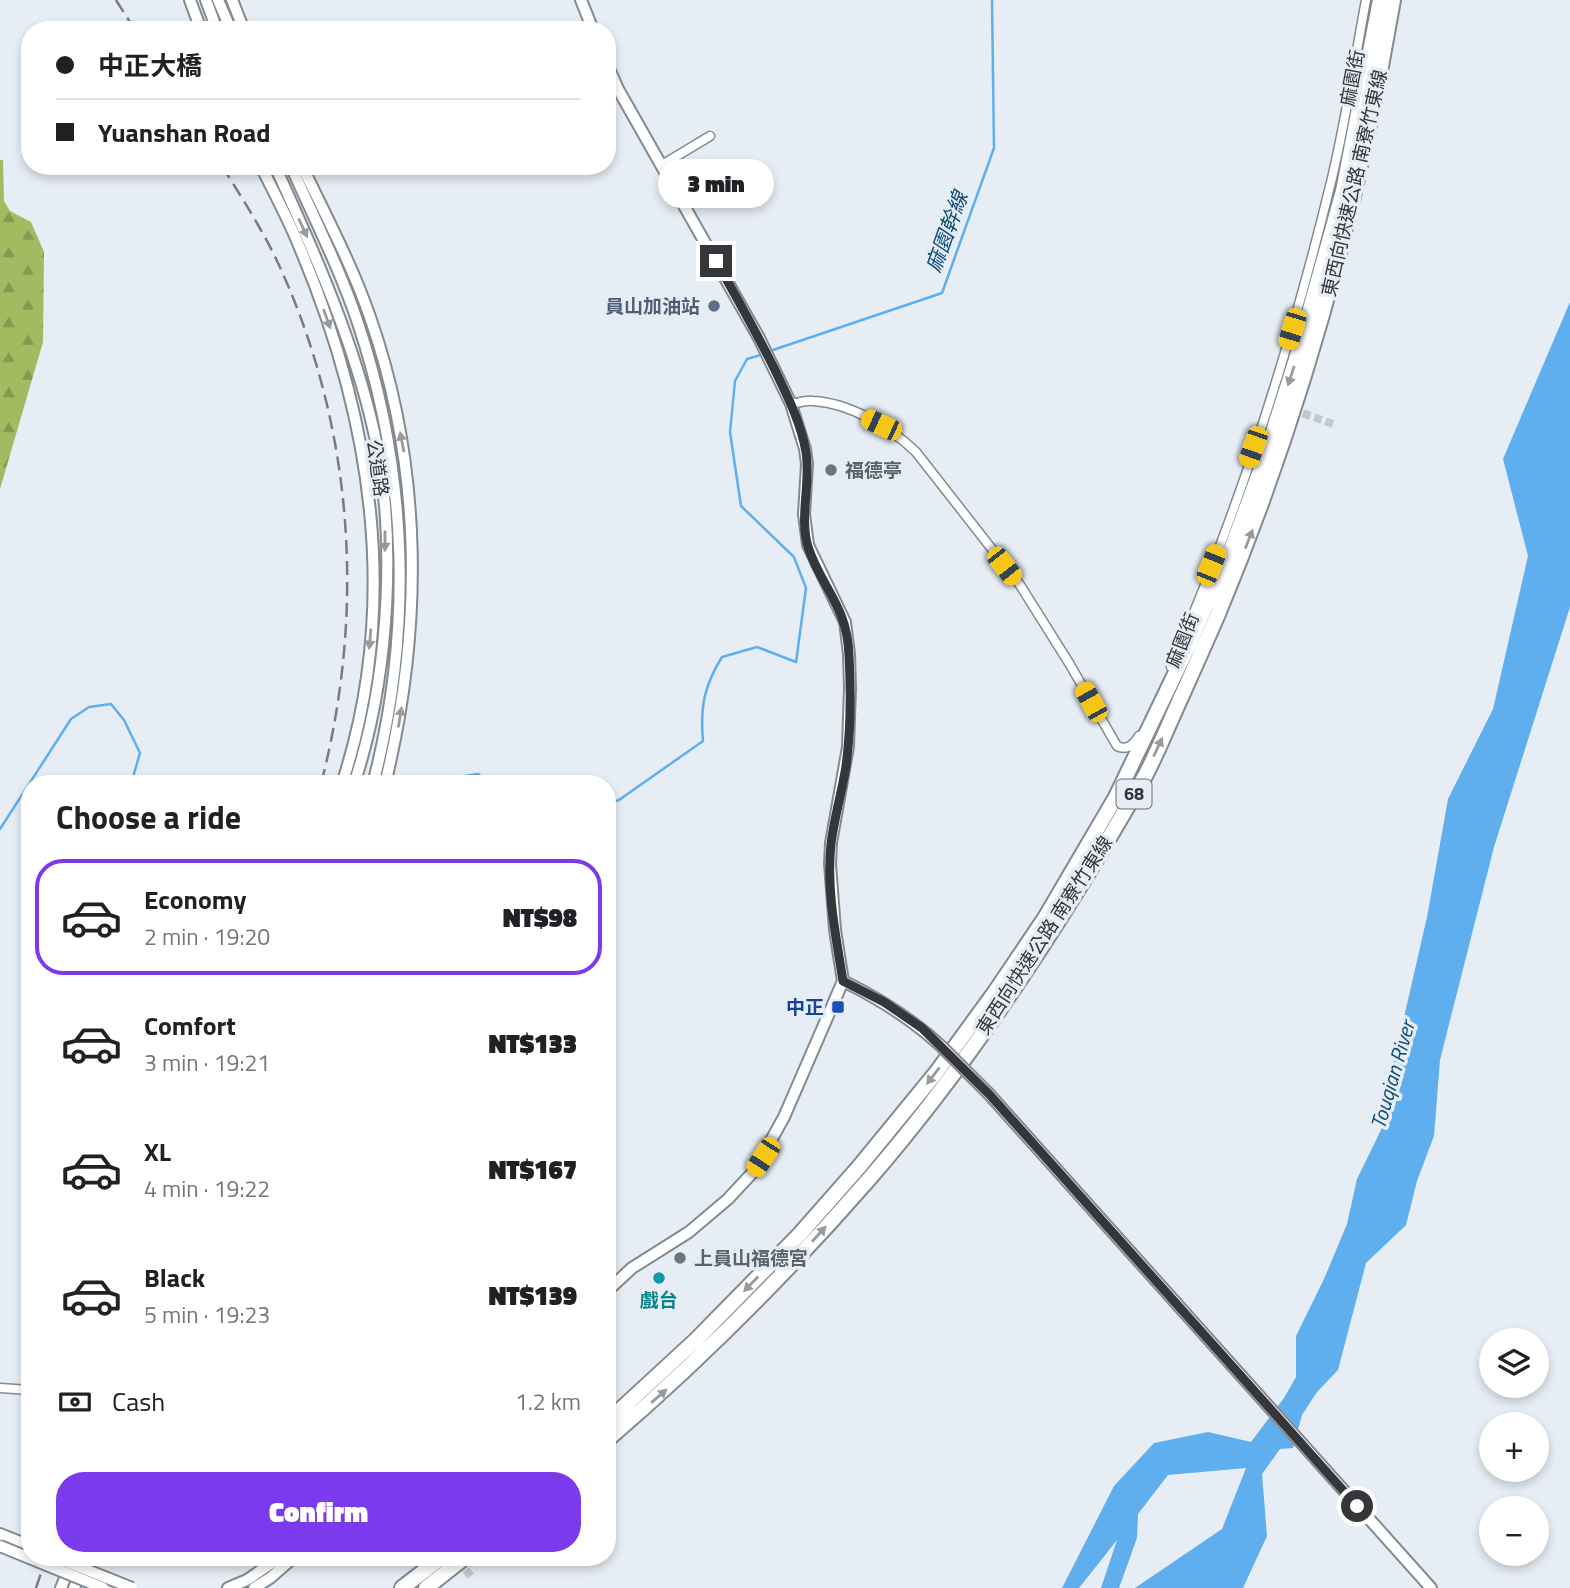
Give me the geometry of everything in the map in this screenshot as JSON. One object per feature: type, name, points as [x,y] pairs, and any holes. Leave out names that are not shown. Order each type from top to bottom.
[{"type":"highway","name":"東西向快速公路 南寮竹東線","points":[[616,1414],[696,1340],[800,1234],[936,1073],[1045,918],[1116,797],[1153,724],[1200,620],[1233,544],[1264,460],[1296,359],[1343,191],[1380,0]]},
{"type":"highway","name":"東西向快速公路 南寮竹東線","points":[[616,1432],[671,1385],[734,1324],[871,1177],[970,1050],[1069,903],[1147,773],[1249,540],[1286,435],[1348,223],[1393,0]]},
{"type":"highway","points":[[403,1587],[431,1566]]},
{"type":"highway","points":[[426,1588],[454,1566]]},
{"type":"street","points":[[190,0],[198,21]]},
{"type":"street","points":[[206,0],[214,21]]},
{"type":"street","points":[[218,0],[227,21]]},
{"type":"street","points":[[232,0],[240,21]]},
{"type":"street","points":[[582,0],[590,21]]},
{"type":"street","name":"麻園街","points":[[791,404],[812,400],[842,407],[899,435],[916,452],[1020,585],[1069,663],[1113,741],[1117,746],[1129,747],[1141,734],[1152,711],[1230,516],[1288,341],[1333,176],[1366,0]]},
{"type":"street","points":[[616,84],[759,338],[791,404],[807,464],[804,514],[808,545],[845,622],[849,654],[848,747],[831,843],[830,864],[835,930],[843,981],[784,1117],[754,1171],[689,1232],[632,1268],[616,1282]]},
{"type":"street","points":[[662,165],[710,136]]},
{"type":"street","name":"公道路","points":[[265,175],[300,248],[336,344],[366,467],[372,533],[371,629],[365,694],[345,775]]},
{"type":"street","name":"公道路","points":[[279,175],[349,341],[371,417],[379,465],[386,531],[383,632],[377,696],[357,775]]},
{"type":"street","name":"公道路","points":[[295,175],[358,322],[386,427],[393,466],[400,548],[399,626],[387,727],[375,775]]},
{"type":"street","name":"公道路","points":[[306,175],[330,222],[370,316],[395,405],[406,465],[413,549],[411,629],[404,694],[387,775]]},
{"type":"street","points":[[392,691],[404,694]]},
{"type":"street","points":[[843,981],[884,1002],[922,1028],[989,1094],[1431,1588]]},
{"type":"street","points":[[0,1388],[21,1390]]},
{"type":"street","points":[[0,1534],[21,1542]]},
{"type":"street","points":[[0,1546],[21,1555]]},
{"type":"street","points":[[49,1566],[103,1588]]},
{"type":"street","points":[[61,1588],[70,1566]]},
{"type":"street","points":[[77,1566],[132,1588]]},
{"type":"street","points":[[74,1588],[83,1566]]},
{"type":"street","points":[[228,1588],[247,1580],[267,1566]]},
{"type":"street","points":[[254,1588],[284,1566]]},
{"type":"green space","points":[[0,160],[3,160],[4,201],[10,211],[31,222],[44,252],[43,342],[0,489]]},
{"type":"water","name":"Touqian River","points":[[1570,302],[1570,607],[1494,847],[1440,1060],[1434,1136],[1417,1181],[1406,1225],[1366,1263],[1338,1370],[1317,1392],[1302,1415],[1293,1448],[1280,1449],[1262,1474],[1267,1536],[1243,1588],[1135,1588],[1222,1529],[1246,1468],[1168,1475],[1138,1514],[1137,1538],[1119,1588],[1101,1588],[1117,1540],[1079,1588],[1062,1588],[1114,1486],[1154,1443],[1208,1432],[1251,1442],[1296,1377],[1296,1336],[1347,1224],[1357,1179],[1381,1130],[1427,917],[1448,799],[1493,709],[1528,556],[1503,459]]},
{"type":"waterway","name":"麻園幹線","points":[[770,351],[942,293],[994,148],[992,0]]},
{"type":"waterway","points":[[616,801],[703,741],[705,697],[722,657],[757,647],[796,662],[806,588],[794,557],[741,506],[730,432],[735,381],[747,359],[764,354]]},
{"type":"waterway","points":[[35,775],[71,719],[89,707],[111,704],[124,720],[140,753],[134,775]]},
{"type":"waterway","points":[[472,775],[479,775]]},
{"type":"waterway","points":[[0,829],[21,796]]},
{"type":"tunnel","points":[[1269,401],[1333,424]]},
{"type":"tunnel","points":[[463,1566],[472,1578]]},
{"type":"railway","points":[[116,0],[129,21]]},
{"type":"railway","points":[[228,175],[272,250],[304,325],[323,389],[337,454],[345,520],[347,586],[344,652],[335,718],[323,775]]},
{"type":"railway","points":[[36,1588],[43,1566]]},
{"type":"place","name":"員山加油站","points":[[714,306]]},
{"type":"place","name":"福德亭","points":[[831,470]]},
{"type":"place","name":"中正","points":[[838,1007]]},
{"type":"place","name":"上員山福德宮","points":[[680,1258]]},
{"type":"place","name":"戲台","points":[[659,1278]]},
{"type":"route","points":[[716,261],[759,338],[791,404],[807,464],[804,514],[808,545],[840,609],[848,638],[848,747],[831,843],[830,864],[835,930],[843,981],[884,1002],[922,1028],[989,1094],[1357,1506]]}]
